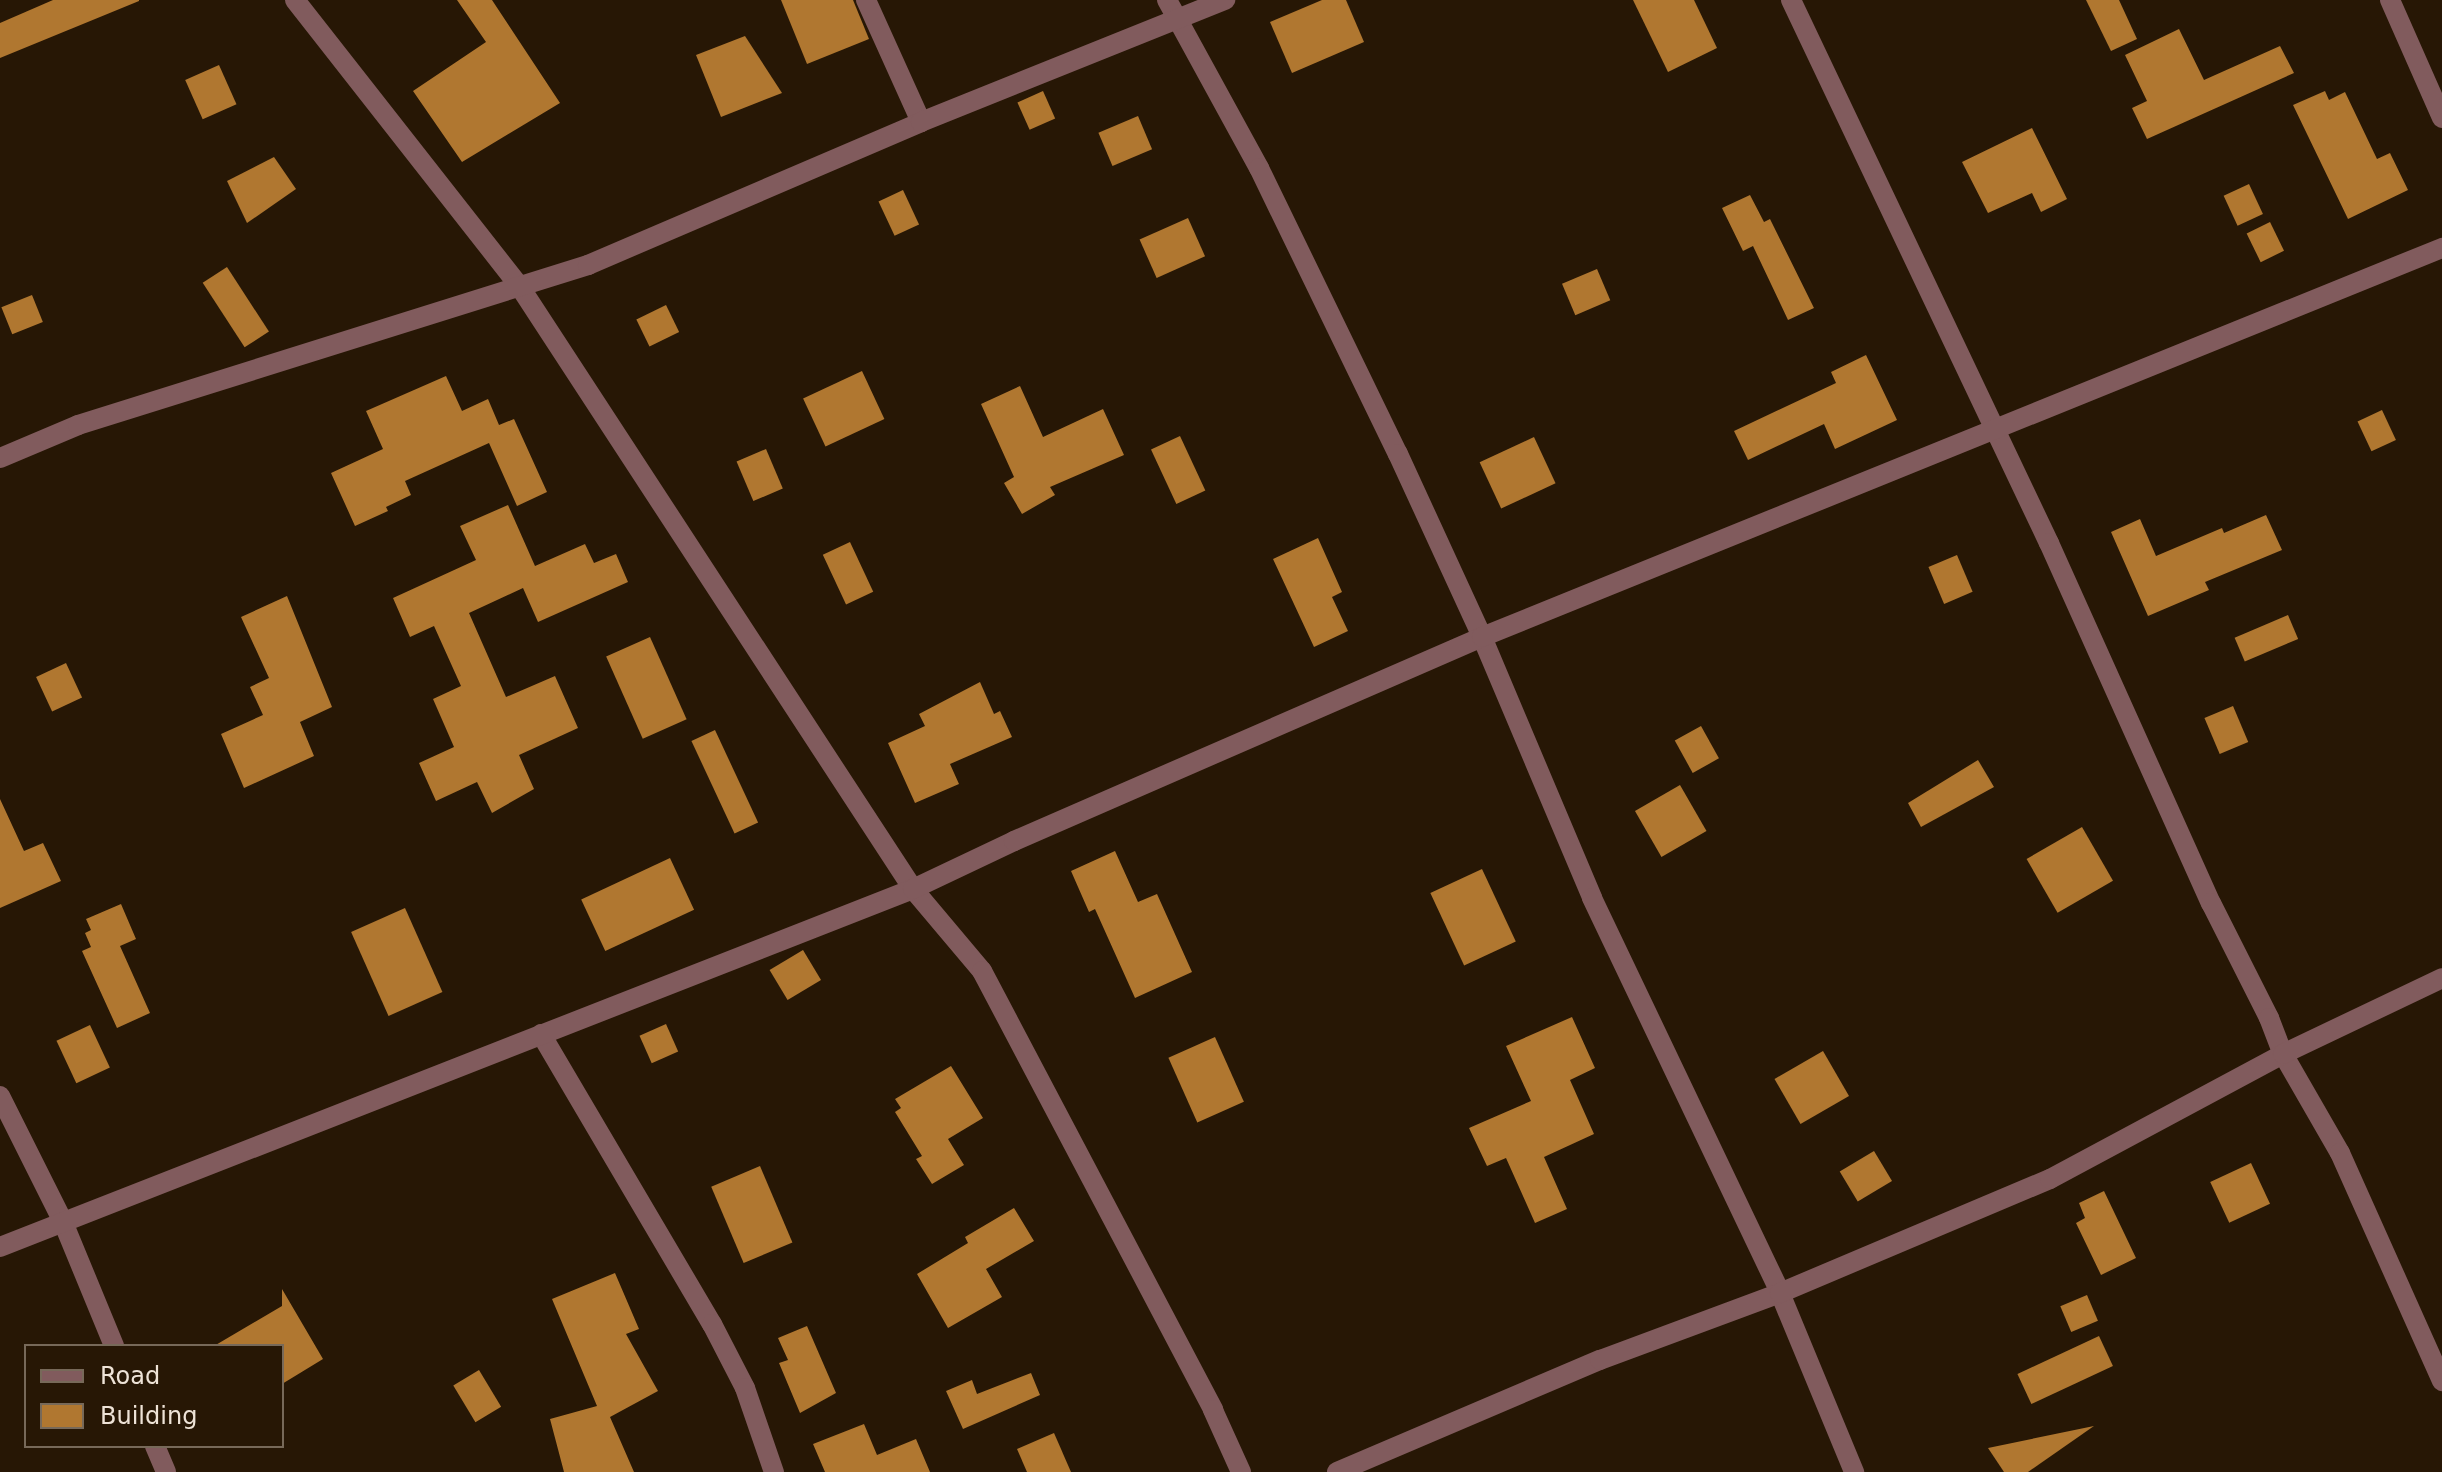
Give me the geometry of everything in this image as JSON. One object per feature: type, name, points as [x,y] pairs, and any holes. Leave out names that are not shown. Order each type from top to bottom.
[{"type":"street","points":[[295,0],[520,287],[913,889],[982,971],[1213,1410],[1241,1472]]},
{"type":"street","points":[[866,0],[921,122]]},
{"type":"street","points":[[1167,0],[1259,168],[1482,637],[1592,898],[1780,1293],[1854,1472]]},
{"type":"street","points":[[0,458],[78,425],[588,265],[921,122],[1225,0]]},
{"type":"street","points":[[1791,0],[2056,557],[2211,903],[2269,1018],[2283,1054],[2340,1153],[2442,1381]]},
{"type":"street","points":[[2390,0],[2442,118]]},
{"type":"street","points":[[0,1247],[913,889],[1014,841],[1482,637],[2442,248]]},
{"type":"street","points":[[1337,1472],[1600,1360],[1780,1293],[2050,1179],[2283,1054],[2442,978]]},
{"type":"street","points":[[541,1034],[712,1324],[745,1388],[774,1472]]},
{"type":"street","points":[[0,1096],[63,1222],[113,1344]]},
{"type":"street","points":[[156,1448],[166,1472]]},
{"type":"building","points":[[53,0],[139,1],[0,58],[0,23]]},
{"type":"building","points":[[457,0],[492,0],[560,103],[462,162],[413,91],[486,42]]},
{"type":"building","points":[[781,0],[853,0],[869,39],[807,64]]},
{"type":"building","points":[[1322,0],[1346,0],[1364,42],[1292,73],[1270,22]]},
{"type":"building","points":[[1633,0],[1694,0],[1717,48],[1668,72]]},
{"type":"building","points":[[2086,0],[2119,0],[2137,39],[2111,51]]},
{"type":"building","points":[[2179,29],[2204,80],[2280,46],[2294,73],[2147,139],[2132,108],[2147,101],[2125,55]]},
{"type":"building","points":[[745,36],[782,93],[721,117],[696,55]]},
{"type":"building","points":[[219,65],[236,104],[203,119],[185,80]]},
{"type":"building","points":[[1043,91],[1055,118],[1030,130],[1017,102]]},
{"type":"building","points":[[2325,91],[2329,100],[2345,92],[2377,159],[2390,153],[2408,190],[2348,219],[2293,105]]},
{"type":"building","points":[[1138,116],[1152,149],[1112,166],[1098,133]]},
{"type":"building","points":[[2032,128],[2067,199],[2041,212],[2032,193],[1988,213],[1962,162]]},
{"type":"building","points":[[274,157],[296,189],[247,223],[227,181]]},
{"type":"building","points":[[2249,184],[2263,214],[2238,226],[2224,196]]},
{"type":"building","points":[[903,190],[919,224],[895,236],[879,201]]},
{"type":"building","points":[[1750,195],[1764,222],[1770,219],[1814,308],[1788,320],[1753,246],[1743,251],[1722,208]]},
{"type":"building","points":[[1188,218],[1205,256],[1157,278],[1140,240]]},
{"type":"building","points":[[2270,222],[2284,251],[2261,262],[2247,233]]},
{"type":"building","points":[[227,267],[269,332],[245,347],[203,283]]},
{"type":"building","points":[[1597,269],[1610,300],[1575,315],[1562,284]]},
{"type":"building","points":[[32,295],[43,322],[12,334],[1,307]]},
{"type":"building","points":[[666,305],[679,332],[649,346],[636,319]]},
{"type":"building","points":[[1866,355],[1897,420],[1835,449],[1824,424],[1748,460],[1734,431],[1836,383],[1831,372]]},
{"type":"building","points":[[862,371],[884,419],[825,447],[803,398]]},
{"type":"building","points":[[446,376],[462,411],[488,399],[499,425],[514,419],[547,492],[517,506],[489,443],[405,481],[411,495],[386,507],[388,511],[355,526],[331,473],[383,449],[366,411]]},
{"type":"building","points":[[1020,386],[1043,437],[1103,409],[1124,455],[1050,487],[1055,495],[1022,514],[1004,483],[1014,477],[981,404]]},
{"type":"building","points":[[2382,410],[2396,440],[2371,451],[2358,421]]},
{"type":"building","points":[[1180,436],[1205,490],[1176,504],[1151,450]]},
{"type":"building","points":[[1534,437],[1556,483],[1501,509],[1480,462]]},
{"type":"building","points":[[766,449],[783,489],[753,501],[737,462]]},
{"type":"building","points":[[508,505],[535,566],[585,544],[594,563],[616,554],[628,582],[538,622],[523,588],[469,613],[506,697],[555,676],[578,728],[519,755],[534,789],[492,813],[477,782],[436,801],[419,763],[454,747],[433,699],[461,686],[434,626],[410,637],[393,598],[476,560],[460,526]]},
{"type":"building","points":[[2266,515],[2282,550],[2205,582],[2209,590],[2148,616],[2111,532],[2140,519],[2156,556],[2222,528],[2224,533]]},
{"type":"building","points":[[1318,538],[1342,592],[1332,597],[1348,631],[1314,647],[1273,559]]},
{"type":"building","points":[[850,542],[873,592],[846,605],[823,555]]},
{"type":"building","points":[[1957,555],[1973,592],[1944,604],[1928,567]]},
{"type":"building","points":[[287,596],[332,707],[300,722],[314,756],[244,788],[221,734],[263,715],[250,687],[269,678],[241,617]]},
{"type":"building","points":[[2288,615],[2298,639],[2245,662],[2235,638]]},
{"type":"building","points":[[650,637],[687,719],[643,739],[606,657]]},
{"type":"building","points":[[66,663],[82,697],[52,711],[36,677]]},
{"type":"building","points":[[980,682],[994,714],[1000,711],[1012,737],[950,764],[959,784],[915,803],[888,743],[925,726],[919,714]]},
{"type":"building","points":[[2233,706],[2248,742],[2220,754],[2204,718]]},
{"type":"building","points":[[1701,726],[1719,758],[1693,773],[1675,741]]},
{"type":"building","points":[[715,730],[758,822],[735,833],[691,741]]},
{"type":"building","points":[[1978,760],[1994,787],[1921,827],[1908,803]]},
{"type":"building","points":[[1680,785],[1706,831],[1661,857],[1635,811]]},
{"type":"building","points":[[0,799],[24,851],[43,843],[61,881],[0,908]]},
{"type":"building","points":[[2082,827],[2113,881],[2058,913],[2027,859]]},
{"type":"building","points":[[1115,851],[1138,902],[1157,894],[1192,972],[1135,998],[1095,909],[1089,912],[1071,871]]},
{"type":"building","points":[[670,858],[694,910],[605,951],[581,899]]},
{"type":"building","points":[[1482,869],[1516,942],[1464,966],[1430,893]]},
{"type":"building","points":[[121,904],[136,939],[120,946],[150,1013],[117,1028],[82,951],[91,947],[85,933],[91,930],[86,919]]},
{"type":"building","points":[[405,908],[442,992],[389,1016],[351,932]]},
{"type":"building","points":[[803,950],[821,980],[788,1000],[770,970]]},
{"type":"building","points":[[1572,1017],[1595,1068],[1570,1080],[1594,1134],[1544,1157],[1567,1209],[1535,1223],[1506,1158],[1487,1166],[1469,1128],[1531,1101],[1506,1046]]},
{"type":"building","points":[[666,1024],[678,1051],[652,1063],[640,1036]]},
{"type":"building","points":[[90,1025],[110,1068],[76,1083],[56,1041]]},
{"type":"building","points":[[1215,1037],[1244,1102],[1197,1123],[1168,1058]]},
{"type":"building","points":[[1823,1051],[1849,1096],[1801,1124],[1775,1079]]},
{"type":"building","points":[[951,1066],[983,1118],[948,1139],[964,1165],[932,1184],[916,1159],[922,1156],[895,1112],[901,1108],[895,1099]]},
{"type":"building","points":[[1874,1151],[1892,1181],[1858,1202],[1840,1172]]},
{"type":"building","points":[[2251,1163],[2270,1204],[2229,1223],[2210,1182]]},
{"type":"building","points":[[760,1166],[792,1242],[744,1263],[711,1187]]},
{"type":"building","points":[[2104,1191],[2136,1258],[2101,1275],[2076,1223],[2085,1218],[2079,1203]]},
{"type":"building","points":[[1014,1208],[1034,1241],[986,1269],[1002,1297],[948,1328],[917,1274],[968,1243],[965,1237]]},
{"type":"building","points":[[615,1273],[639,1329],[626,1334],[658,1391],[610,1417],[634,1472],[564,1472],[550,1419],[597,1406],[552,1299]]},
{"type":"building","points":[[282,1289],[323,1359],[284,1383],[284,1344],[217,1344],[282,1306]]},
{"type":"building","points":[[2087,1295],[2098,1321],[2071,1332],[2060,1306]]},
{"type":"building","points":[[807,1326],[836,1393],[800,1413],[779,1363],[788,1360],[778,1338]]},
{"type":"building","points":[[2099,1336],[2113,1366],[2031,1404],[2017,1374]]},
{"type":"building","points":[[479,1370],[501,1407],[475,1422],[453,1385]]},
{"type":"building","points":[[1031,1373],[1040,1395],[963,1429],[946,1391],[972,1380],[977,1394]]},
{"type":"building","points":[[864,1424],[877,1455],[916,1439],[930,1472],[825,1472],[813,1444]]},
{"type":"building","points":[[2094,1426],[2028,1472],[2004,1472],[1988,1448]]},
{"type":"building","points":[[1054,1433],[1071,1472],[1027,1472],[1017,1449]]}]
